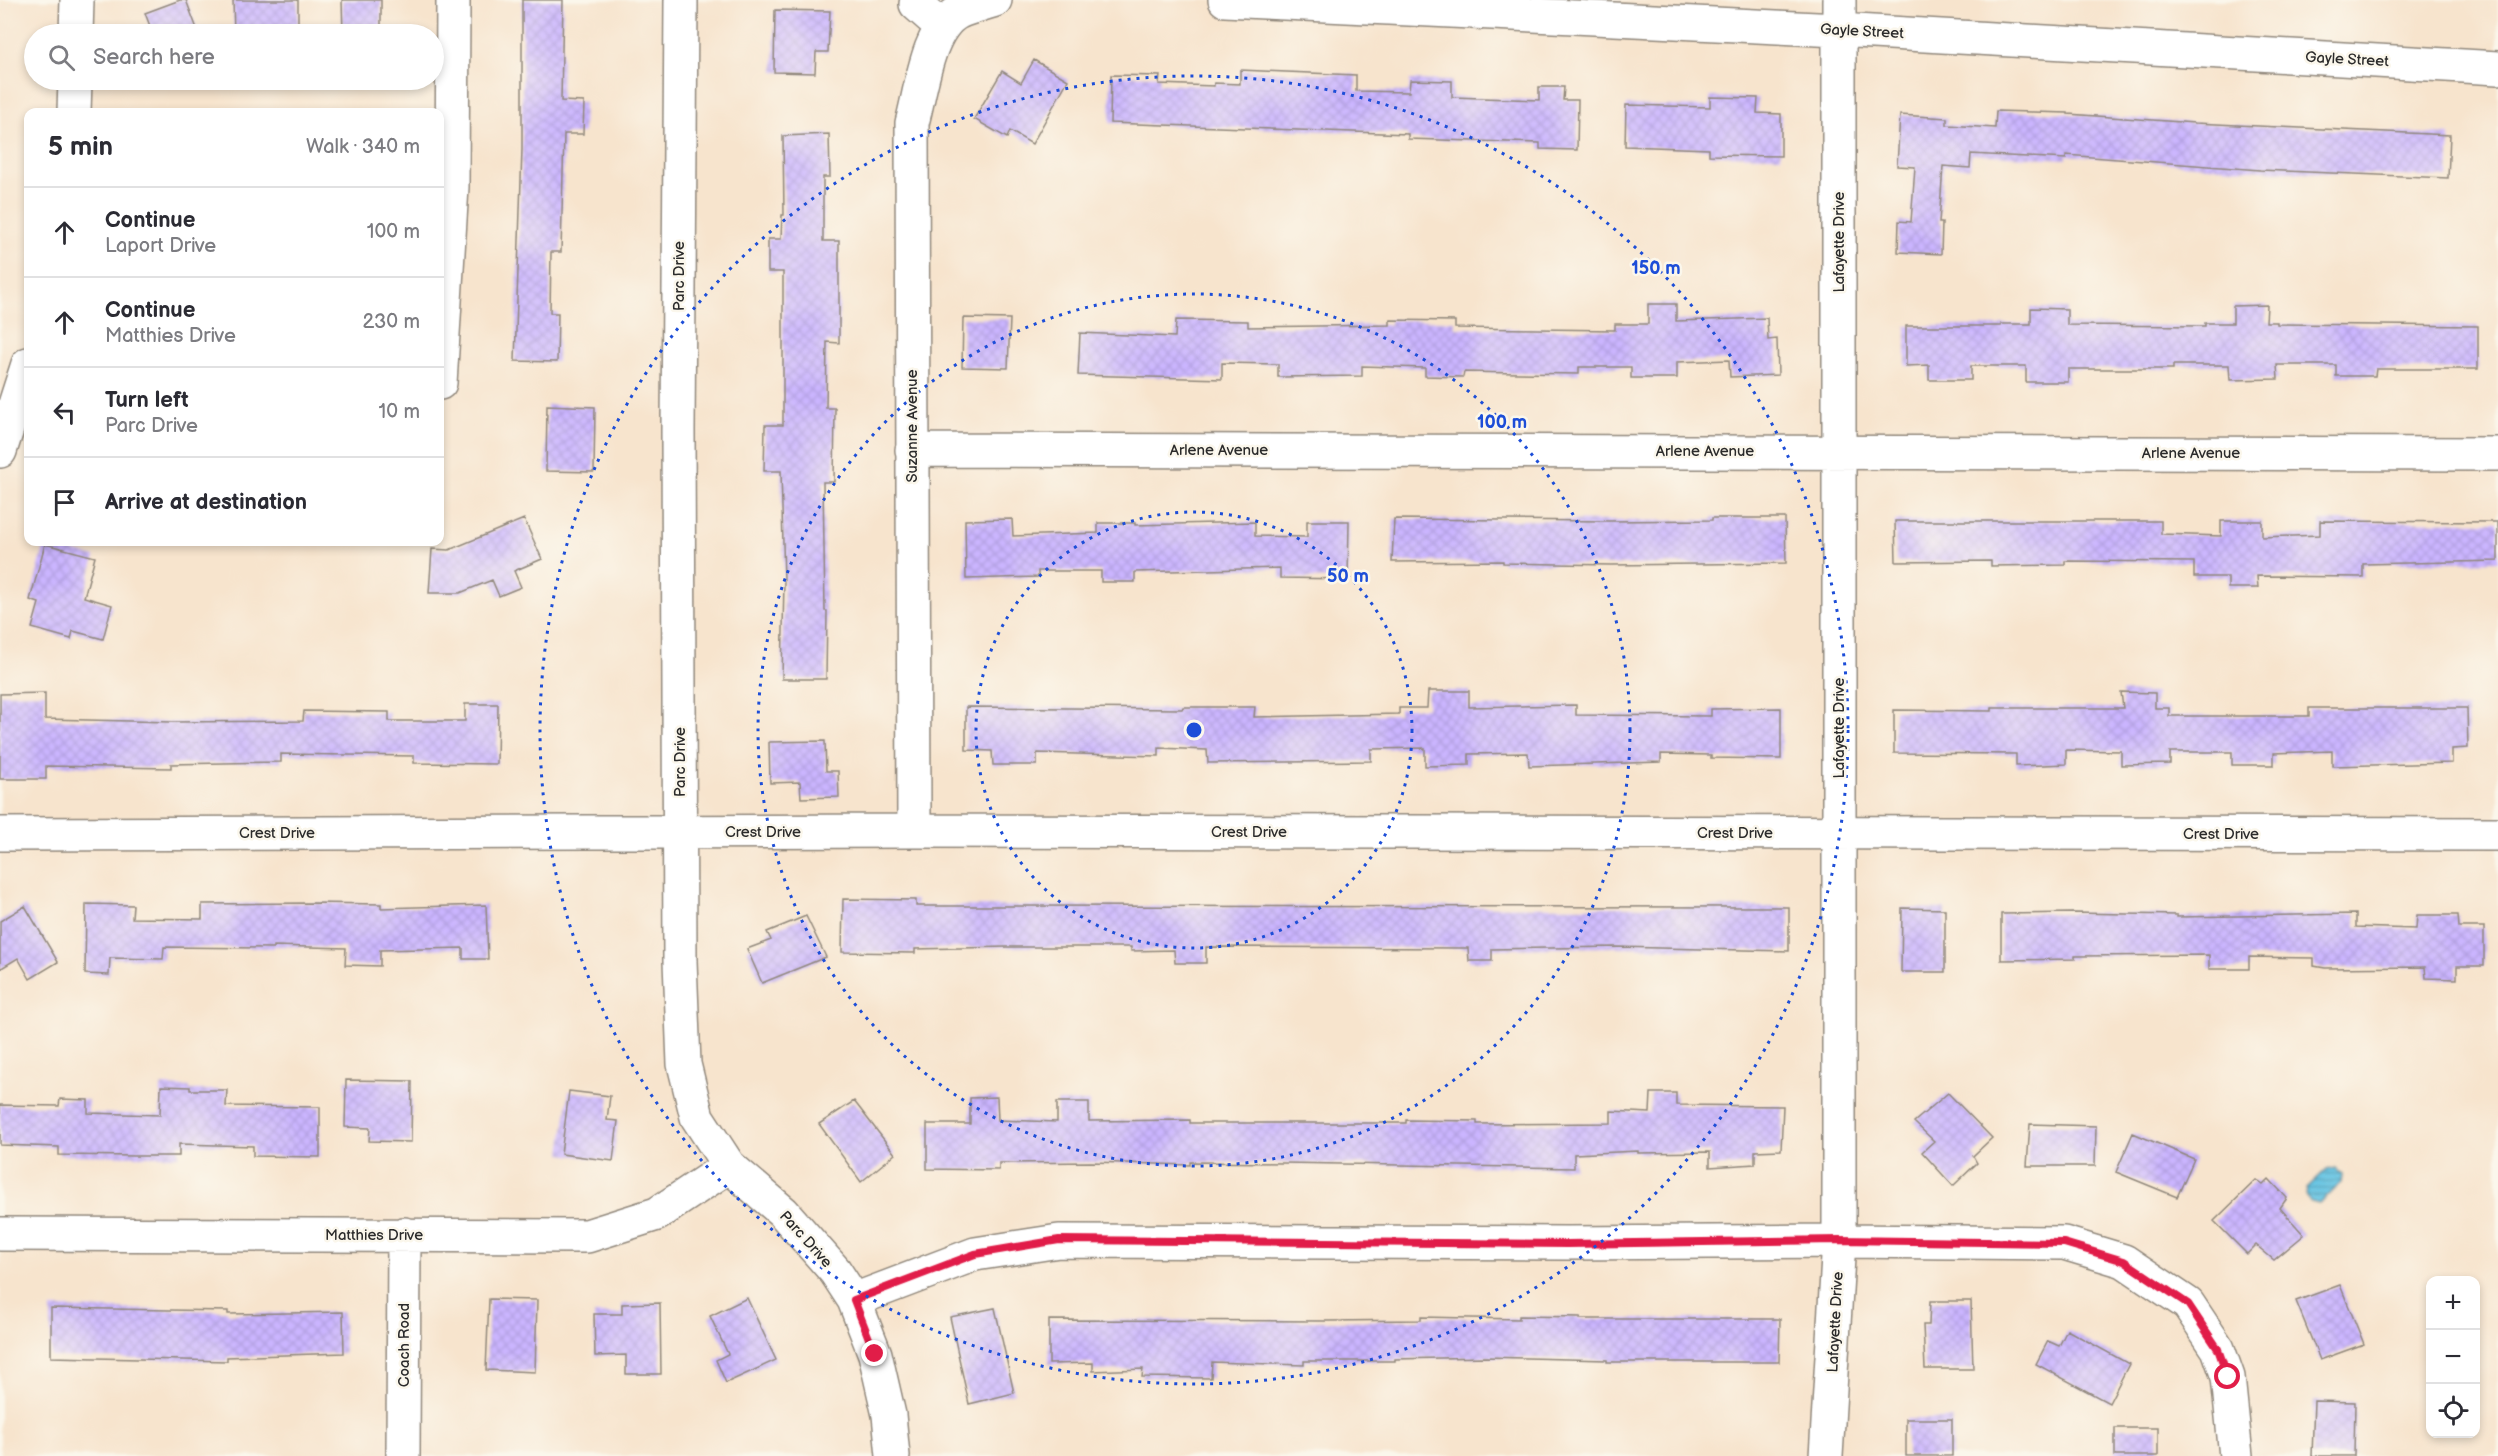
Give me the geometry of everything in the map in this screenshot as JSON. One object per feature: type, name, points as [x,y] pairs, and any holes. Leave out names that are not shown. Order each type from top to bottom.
[{"type":"street","points":[[76,0],[76,24]]},
{"type":"street","points":[[444,318],[452,187],[453,0]]},
{"type":"street","name":"Parc Drive","points":[[681,0],[678,418],[680,961],[684,1064],[697,1117],[729,1166],[783,1212],[835,1270],[854,1300],[875,1354],[889,1415],[893,1456]]},
{"type":"street","points":[[916,4],[941,26],[958,13],[995,0]]},
{"type":"street","name":"Gayle Street","points":[[1225,0],[1838,15],[2498,68]]},
{"type":"street","name":"Lafayette Drive","points":[[1826,1456],[1839,1240],[1838,15]]},
{"type":"street","name":"Suzanne Avenue","points":[[914,831],[912,123],[934,39],[941,26]]},
{"type":"street","points":[[74,108],[75,90]]},
{"type":"street","points":[[0,451],[24,376]]},
{"type":"street","name":"Arlene Avenue","points":[[912,450],[2498,454]]},
{"type":"street","name":"Crest Drive","points":[[0,834],[914,831],[2498,834]]},
{"type":"street","name":"Matthies Drive","points":[[0,1234],[587,1236],[657,1214],[729,1166]]},
{"type":"street","name":"Coach Road","points":[[403,1456],[404,1234]]},
{"type":"street","points":[[854,1300],[975,1254],[1059,1240],[1567,1244],[1839,1240],[2064,1243],[2124,1261],[2188,1304],[2218,1349],[2228,1377],[2236,1456]]},
{"type":"water","points":[[2335,1168],[2342,1175],[2341,1183],[2320,1204],[2311,1202],[2306,1197],[2307,1188],[2326,1170]]},
{"type":"building","points":[[180,0],[186,0],[195,24],[149,24],[145,13]]},
{"type":"building","points":[[233,0],[298,0],[298,24],[234,24]]},
{"type":"building","points":[[342,0],[381,0],[381,24],[343,24]]},
{"type":"building","points":[[522,0],[563,0],[561,101],[584,102],[583,134],[564,134],[561,252],[551,252],[550,313],[558,313],[557,362],[515,361],[522,149]]},
{"type":"building","points":[[775,10],[830,11],[828,52],[816,52],[815,73],[774,72]]},
{"type":"building","points":[[1034,60],[1068,80],[1032,144],[1010,131],[1007,138],[974,119],[1002,71],[1021,83]]},
{"type":"building","points":[[1240,70],[1356,75],[1356,91],[1409,92],[1410,80],[1452,81],[1452,97],[1539,100],[1539,87],[1564,87],[1563,100],[1578,100],[1577,150],[1540,149],[1540,143],[1408,139],[1408,134],[1110,123],[1111,75],[1160,76],[1159,84],[1214,86],[1214,83],[1240,84]]},
{"type":"building","points":[[1710,97],[1758,98],[1757,113],[1781,114],[1781,156],[1709,155],[1709,149],[1625,146],[1626,105],[1710,107]]},
{"type":"building","points":[[1996,111],[2068,113],[2195,123],[2450,135],[2448,178],[2260,170],[2066,155],[2066,159],[1971,154],[1970,168],[1943,166],[1939,223],[1942,223],[1941,254],[1898,252],[1899,221],[1911,222],[1915,167],[1897,166],[1900,115],[1947,118],[1947,125],[1995,128]]},
{"type":"building","points":[[829,134],[830,177],[823,177],[823,241],[839,241],[839,343],[827,342],[826,408],[835,408],[834,482],[823,482],[825,611],[827,611],[826,679],[782,679],[784,580],[781,471],[764,471],[765,425],[783,425],[783,272],[768,272],[768,239],[781,239],[782,215],[784,215],[783,136]]},
{"type":"building","points":[[1648,304],[1676,304],[1676,321],[1767,318],[1768,340],[1777,339],[1778,375],[1730,377],[1729,360],[1677,362],[1677,378],[1631,378],[1631,367],[1579,367],[1579,374],[1464,372],[1463,377],[1425,376],[1425,368],[1362,366],[1362,376],[1278,377],[1278,364],[1222,363],[1222,379],[1078,375],[1080,333],[1175,337],[1176,320],[1248,321],[1248,327],[1390,325],[1390,320],[1455,321],[1455,328],[1615,330],[1615,324],[1648,324]]},
{"type":"building","points":[[2267,305],[2266,322],[2277,322],[2277,324],[2478,326],[2478,369],[2376,369],[2375,376],[2336,376],[2336,365],[2277,365],[2278,379],[2230,380],[2229,365],[2173,365],[2173,369],[2068,369],[2068,382],[2026,382],[2026,366],[1971,366],[1971,380],[1929,380],[1929,365],[1906,366],[1906,326],[2031,324],[2031,308],[2067,309],[2067,325],[2205,326],[2205,323],[2233,323],[2233,306]]},
{"type":"building","points":[[963,318],[1010,319],[1008,368],[962,367]]},
{"type":"building","points":[[547,405],[595,407],[594,472],[546,471]]},
{"type":"building","points":[[1712,518],[1785,518],[1786,563],[1611,565],[1503,563],[1503,561],[1392,562],[1394,519],[1610,521],[1712,520]]},
{"type":"building","points":[[524,519],[542,559],[514,571],[521,587],[499,596],[492,580],[460,593],[429,593],[432,549],[449,550]]},
{"type":"building","points":[[1012,519],[1013,536],[1098,533],[1098,523],[1135,523],[1135,525],[1255,522],[1255,536],[1307,537],[1307,521],[1349,521],[1348,579],[1280,578],[1280,568],[1135,572],[1135,582],[1101,582],[1101,571],[1038,571],[1038,577],[966,579],[965,520]]},
{"type":"building","points":[[1895,521],[2161,521],[2161,534],[2221,536],[2221,521],[2262,521],[2262,537],[2320,535],[2320,521],[2498,522],[2498,561],[2363,564],[2363,577],[2257,576],[2258,588],[2228,588],[2228,577],[2194,577],[2194,562],[2065,561],[2065,565],[1991,566],[1991,561],[1896,562]]},
{"type":"building","points":[[44,546],[95,557],[84,597],[112,605],[103,639],[73,631],[71,639],[32,628],[39,603],[30,600]]},
{"type":"building","points":[[1428,691],[1469,691],[1469,707],[1576,705],[1576,715],[1711,716],[1711,709],[1781,708],[1781,759],[1711,758],[1711,755],[1661,754],[1661,762],[1529,766],[1528,753],[1469,754],[1469,765],[1425,766],[1425,748],[1371,749],[1371,761],[1208,763],[1207,750],[1159,748],[1159,756],[1037,753],[1037,765],[993,765],[992,751],[966,750],[966,707],[1182,709],[1183,707],[1255,707],[1254,717],[1399,714],[1399,708],[1427,708]]},
{"type":"building","points":[[2121,692],[2155,693],[2155,708],[2169,708],[2169,716],[2309,716],[2309,708],[2467,708],[2468,748],[2452,749],[2452,763],[2332,766],[2332,751],[2274,753],[2274,765],[2232,765],[2232,752],[2170,752],[2170,764],[2121,765],[2121,751],[2066,750],[2066,764],[2016,766],[2016,754],[1894,753],[1894,710],[1992,711],[1992,708],[2123,708]]},
{"type":"building","points":[[45,693],[45,719],[172,722],[303,721],[304,711],[389,712],[389,721],[465,721],[465,704],[498,704],[497,764],[414,763],[414,756],[281,754],[281,762],[171,764],[171,768],[46,766],[46,779],[0,779],[0,694]]},
{"type":"building","points":[[825,741],[826,771],[838,771],[839,797],[801,798],[800,782],[770,783],[769,742]]},
{"type":"building","points":[[843,899],[916,900],[916,906],[1789,907],[1789,951],[1617,947],[1492,949],[1492,961],[1469,961],[1468,948],[1206,947],[1206,963],[1175,963],[1174,950],[1131,951],[1131,947],[915,949],[915,953],[842,952]]},
{"type":"building","points":[[86,904],[133,905],[132,918],[202,919],[202,904],[381,904],[381,908],[486,905],[488,959],[463,959],[463,948],[380,950],[380,966],[345,965],[346,948],[164,947],[163,959],[110,958],[109,975],[85,974]]},
{"type":"building","points":[[25,906],[58,962],[30,979],[18,958],[0,969],[0,921]]},
{"type":"building","points":[[1902,908],[1945,909],[1945,972],[1901,972]]},
{"type":"building","points":[[2001,914],[2177,915],[2177,917],[2356,914],[2356,927],[2416,929],[2417,915],[2458,915],[2459,927],[2484,927],[2484,966],[2457,966],[2457,979],[2426,978],[2425,967],[2325,968],[2314,966],[2314,958],[2249,957],[2249,969],[2209,969],[2209,955],[2075,956],[2075,959],[2001,960]]},
{"type":"building","points":[[806,916],[826,957],[762,983],[747,949],[771,940],[767,932]]},
{"type":"building","points":[[346,1080],[412,1081],[411,1142],[369,1141],[370,1128],[345,1127]]},
{"type":"building","points":[[161,1086],[190,1087],[190,1090],[227,1090],[226,1106],[320,1107],[320,1157],[253,1156],[253,1146],[179,1144],[179,1156],[135,1156],[59,1155],[59,1147],[0,1145],[0,1105],[59,1106],[60,1099],[88,1100],[88,1113],[160,1115]]},
{"type":"building","points":[[569,1091],[610,1096],[607,1120],[618,1121],[613,1161],[561,1154]]},
{"type":"building","points":[[1651,1093],[1676,1093],[1676,1105],[1783,1106],[1781,1150],[1755,1151],[1755,1164],[1710,1167],[1710,1152],[1638,1153],[1638,1151],[1574,1154],[1574,1168],[1091,1162],[999,1163],[999,1170],[927,1169],[927,1124],[970,1124],[970,1098],[997,1097],[998,1120],[1057,1122],[1057,1102],[1089,1102],[1089,1121],[1406,1123],[1406,1120],[1477,1121],[1477,1124],[1611,1123],[1611,1111],[1650,1113]]},
{"type":"building","points":[[1948,1093],[1992,1138],[1973,1156],[1977,1163],[1953,1186],[1922,1152],[1934,1141],[1914,1122]]},
{"type":"building","points":[[854,1101],[895,1154],[861,1182],[819,1124]]},
{"type":"building","points":[[2030,1124],[2096,1126],[2095,1166],[2027,1166]]},
{"type":"building","points":[[2133,1133],[2194,1159],[2177,1197],[2116,1172]]},
{"type":"building","points":[[2269,1179],[2287,1198],[2280,1208],[2304,1235],[2274,1260],[2256,1245],[2247,1254],[2214,1221],[2256,1180],[2263,1185]]},
{"type":"building","points":[[2340,1285],[2364,1344],[2320,1360],[2296,1301]]},
{"type":"building","points":[[747,1298],[776,1360],[726,1383],[716,1360],[728,1354],[710,1316]]},
{"type":"building","points":[[489,1299],[537,1300],[535,1372],[486,1370]]},
{"type":"building","points":[[1930,1301],[1971,1301],[1973,1369],[1925,1369],[1923,1325],[1929,1325]]},
{"type":"building","points":[[660,1303],[661,1374],[626,1374],[626,1355],[595,1356],[594,1314],[622,1314],[622,1304]]},
{"type":"building","points":[[51,1308],[228,1311],[228,1314],[343,1312],[344,1353],[227,1357],[227,1361],[51,1357]]},
{"type":"building","points":[[995,1308],[1014,1393],[969,1404],[950,1317]]},
{"type":"building","points":[[1519,1316],[1580,1317],[1580,1319],[1780,1319],[1779,1362],[1607,1362],[1607,1360],[1486,1357],[1395,1359],[1395,1361],[1304,1361],[1304,1365],[1212,1362],[1211,1378],[1142,1377],[1143,1369],[1093,1371],[1093,1363],[1049,1364],[1049,1320],[1328,1321],[1421,1320],[1421,1317],[1519,1319]]},
{"type":"building","points":[[2067,1330],[2129,1364],[2109,1403],[2036,1364],[2048,1341],[2059,1346]]},
{"type":"building","points":[[2314,1401],[2355,1402],[2354,1456],[2312,1456]]},
{"type":"building","points":[[1906,1419],[1952,1419],[1952,1456],[1906,1456]]},
{"type":"building","points":[[2115,1428],[2158,1428],[2158,1456],[2115,1456]]},
{"type":"route","points":[[875,1354],[854,1300],[975,1254],[1059,1240],[1567,1244],[1839,1240],[2064,1243],[2124,1261],[2188,1304],[2218,1349],[2228,1377]]}]
